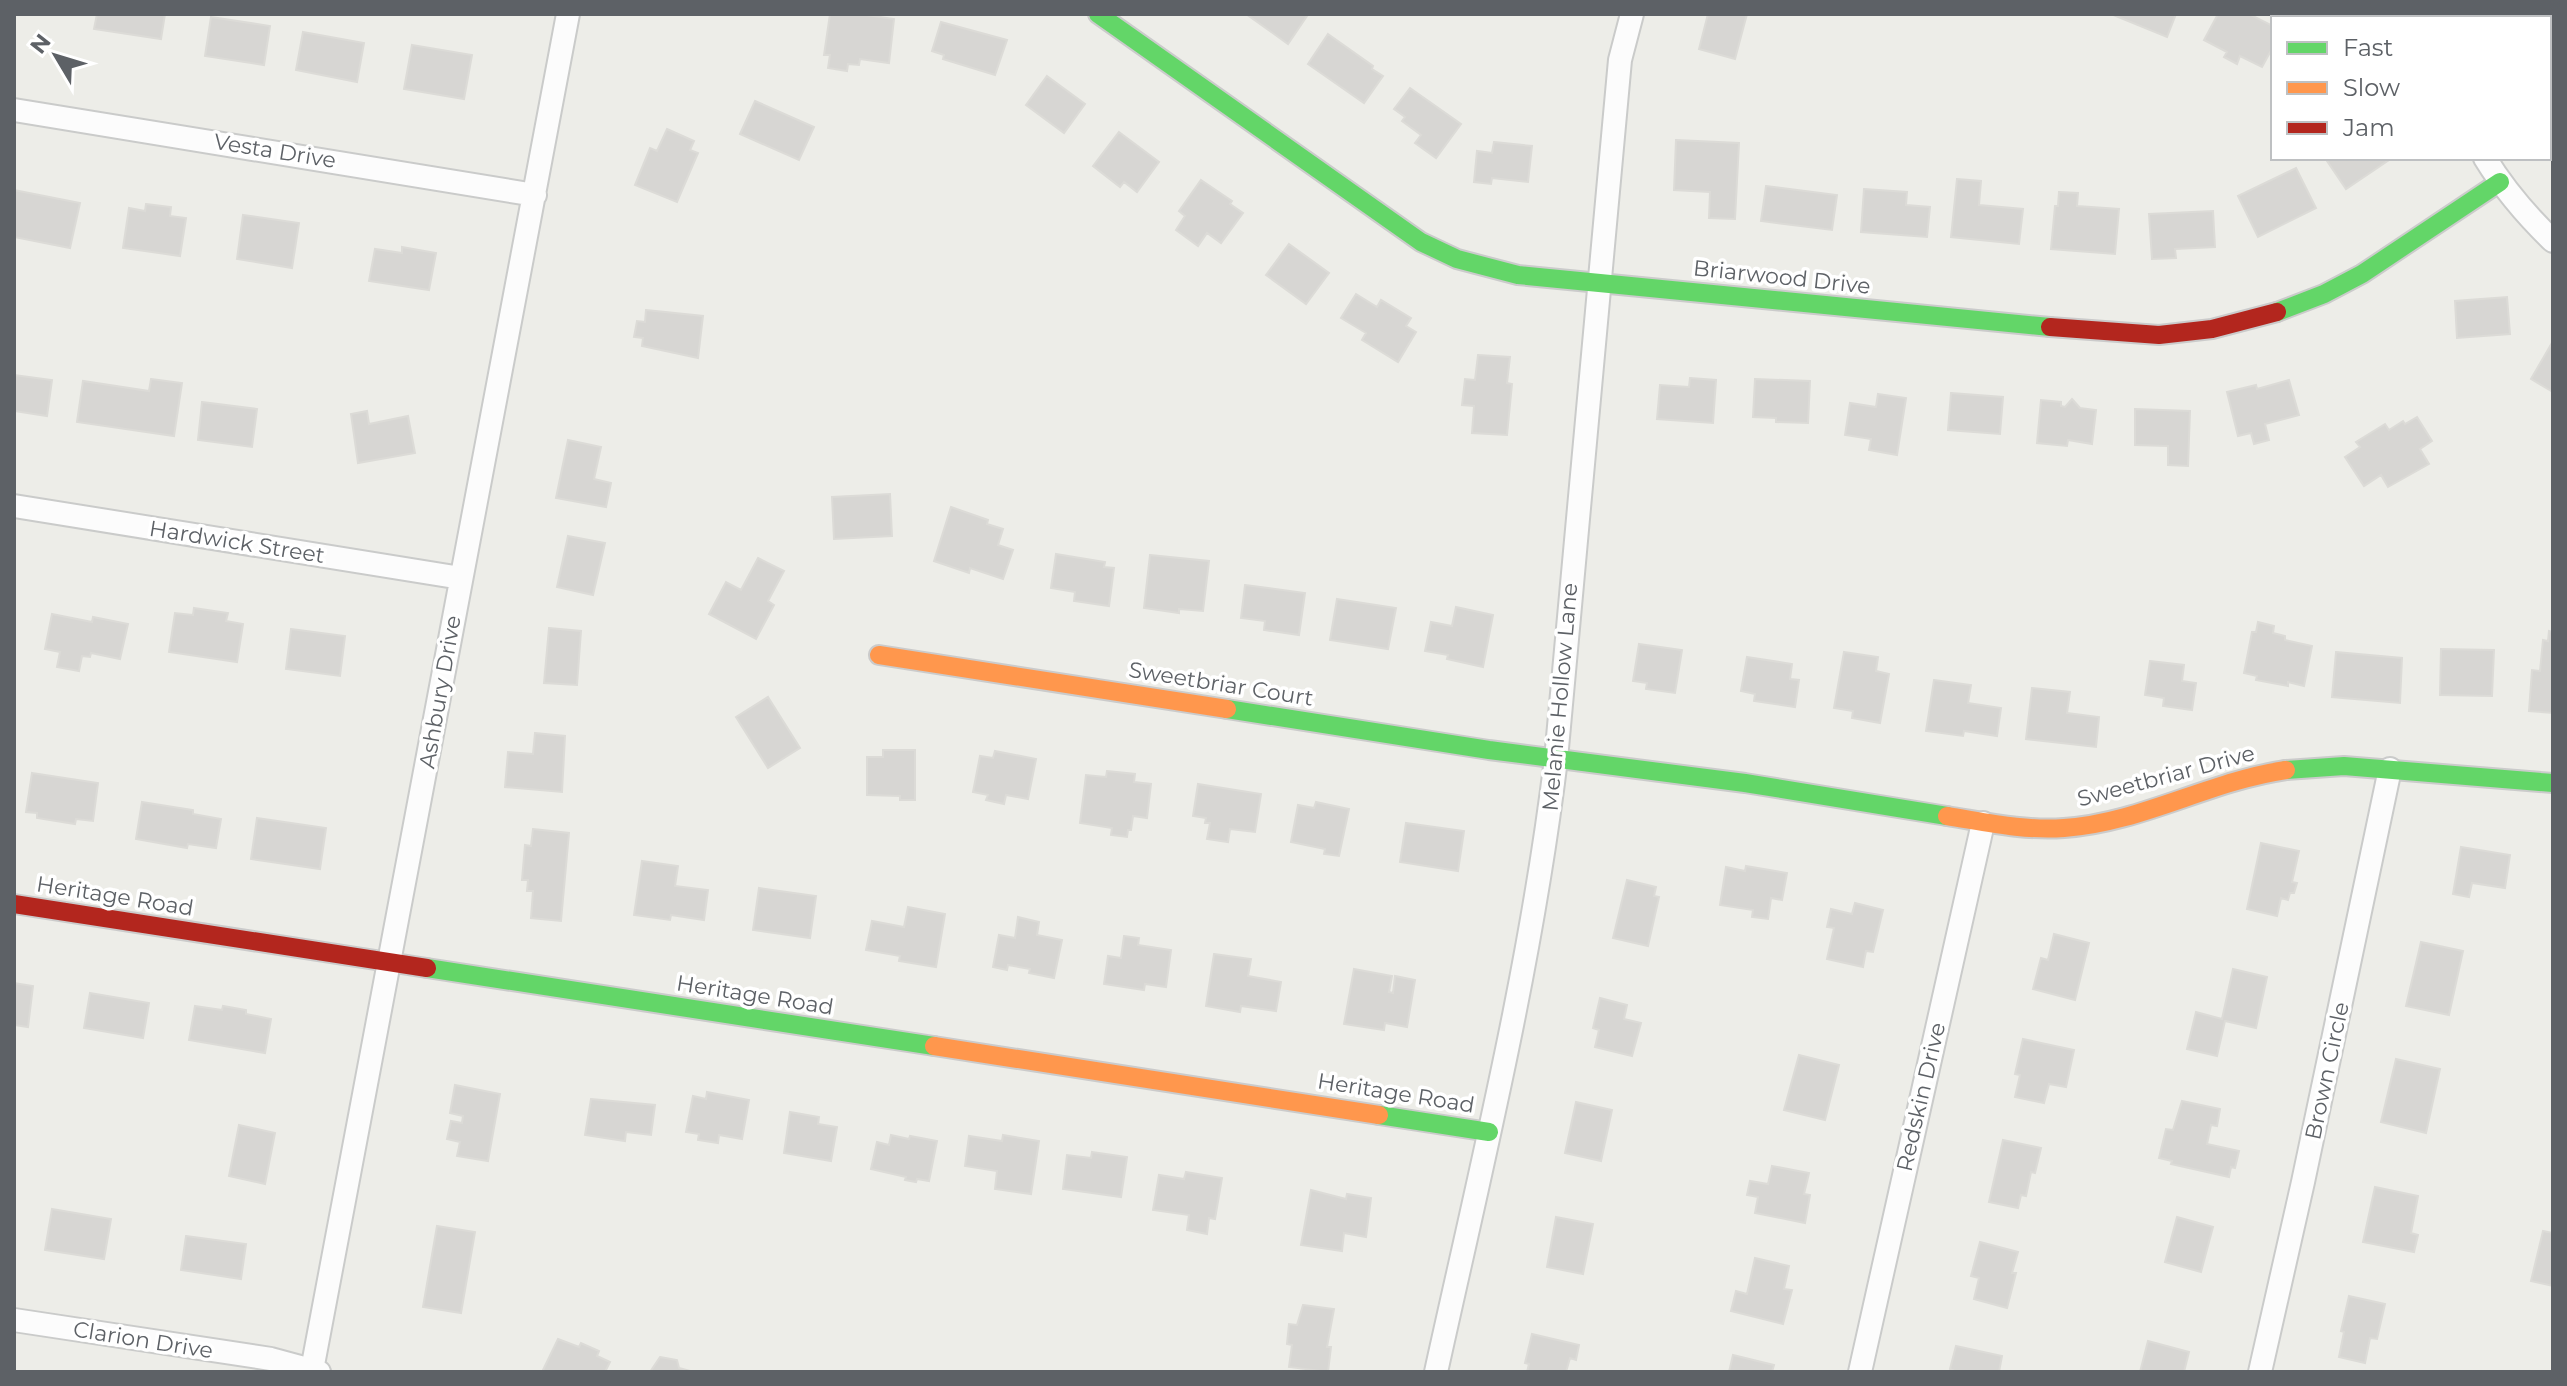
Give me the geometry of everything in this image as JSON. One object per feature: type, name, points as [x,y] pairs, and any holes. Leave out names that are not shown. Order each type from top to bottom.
[{"type":"street","name":"Ashbury Drive","points":[[316,1371],[568,14]]},
{"type":"street","name":"Briarwood Drive","points":[[1098,14],[1421,242],[1457,259],[1495,271],[2007,324],[2159,335],[2212,329],[2274,313],[2324,294],[2362,274],[2500,182]]},
{"type":"street","name":"Melanie Hollow Lane","points":[[1436,1372],[1525,966],[1545,852],[1620,60],[1632,14]]},
{"type":"street","name":"Vesta Drive","points":[[14,110],[535,195]]},
{"type":"street","points":[[2486,160],[2500,182],[2553,241]]},
{"type":"street","name":"Hardwick Street","points":[[14,506],[461,578]]},
{"type":"street","name":"Sweetbriar Court","points":[[879,655],[1556,759]]},
{"type":"street","name":"Sweetbriar Drive","points":[[1556,759],[1745,783],[2022,828],[2065,828],[2133,815],[2259,774],[2306,767],[2344,766],[2553,783]]},
{"type":"street","name":"Brown Circle","points":[[2260,1372],[2390,769]]},
{"type":"street","name":"Redskin Drive","points":[[1860,1372],[1983,823]]},
{"type":"street","name":"Heritage Road","points":[[14,904],[1489,1132]]},
{"type":"street","name":"Clarion Drive","points":[[14,1320],[271,1359],[316,1371]]},
{"type":"building","points":[[97,14],[165,14],[161,39],[94,29]]},
{"type":"building","points":[[830,14],[894,19],[889,63],[860,59],[859,65],[848,64],[847,71],[828,68],[830,55],[824,55]]},
{"type":"building","points":[[1246,14],[1304,14],[1307,16],[1288,44]]},
{"type":"building","points":[[1708,14],[1747,14],[1735,59],[1699,49]]},
{"type":"building","points":[[2111,14],[2176,14],[2167,37]]},
{"type":"building","points":[[2218,14],[2249,14],[2271,25],[2271,51],[2262,67],[2240,56],[2237,64],[2224,57],[2227,52],[2204,40]]},
{"type":"building","points":[[2488,14],[2546,16],[2490,16]]},
{"type":"building","points":[[211,17],[270,26],[264,65],[205,56]]},
{"type":"building","points":[[941,22],[1007,40],[995,75],[943,59],[944,55],[932,51]]},
{"type":"building","points":[[303,32],[364,43],[357,82],[296,70]]},
{"type":"building","points":[[1328,34],[1383,76],[1364,103],[1308,64]]},
{"type":"building","points":[[412,45],[472,55],[464,99],[404,89]]},
{"type":"building","points":[[1047,76],[1085,104],[1064,133],[1026,105]]},
{"type":"building","points":[[1410,88],[1461,124],[1436,158],[1415,143],[1421,135],[1402,121],[1405,117],[1394,109]]},
{"type":"building","points":[[2553,88],[2553,123],[2551,120]]},
{"type":"building","points":[[755,101],[814,127],[799,160],[740,134]]},
{"type":"building","points":[[667,129],[694,141],[690,150],[698,153],[677,202],[635,185],[650,148],[657,151]]},
{"type":"building","points":[[1119,132],[1159,162],[1137,192],[1124,182],[1120,187],[1093,166]]},
{"type":"building","points":[[1676,140],[1739,143],[1735,219],[1709,218],[1710,192],[1674,190]]},
{"type":"building","points":[[1494,142],[1532,146],[1528,182],[1492,178],[1491,184],[1474,182],[1477,151],[1492,153]]},
{"type":"building","points":[[2326,160],[2389,160],[2346,189]]},
{"type":"building","points":[[2296,168],[2316,208],[2258,237],[2238,196]]},
{"type":"building","points":[[1957,179],[1981,181],[1979,205],[2023,209],[2019,244],[1951,237]]},
{"type":"building","points":[[1201,180],[1232,201],[1230,204],[1243,213],[1221,243],[1207,233],[1198,246],[1176,230],[1185,216],[1179,211]]},
{"type":"building","points":[[1766,186],[1837,195],[1832,230],[1761,221]]},
{"type":"building","points":[[1864,189],[1907,192],[1906,205],[1930,207],[1927,237],[1861,232]]},
{"type":"building","points":[[14,190],[80,203],[70,248],[14,237]]},
{"type":"building","points":[[2059,192],[2078,193],[2077,206],[2119,209],[2115,254],[2051,249]]},
{"type":"building","points":[[146,204],[171,207],[170,216],[186,218],[180,256],[123,248],[129,208],[145,211]]},
{"type":"building","points":[[2213,211],[2215,247],[2175,249],[2176,258],[2152,259],[2149,214]]},
{"type":"building","points":[[243,215],[299,223],[292,268],[237,259]]},
{"type":"building","points":[[1289,244],[1329,273],[1306,304],[1266,275]]},
{"type":"building","points":[[402,247],[436,253],[429,290],[369,281],[375,249],[402,253]]},
{"type":"building","points":[[1356,294],[1377,307],[1381,300],[1411,318],[1406,326],[1416,332],[1398,362],[1362,340],[1366,333],[1341,318]]},
{"type":"building","points":[[2507,297],[2510,334],[2457,338],[2455,301]]},
{"type":"building","points":[[646,310],[703,316],[698,358],[642,346],[643,338],[634,337],[637,321],[645,322]]},
{"type":"building","points":[[2553,341],[2553,392],[2531,379]]},
{"type":"building","points":[[1478,355],[1510,357],[1507,383],[1512,384],[1507,435],[1472,433],[1474,406],[1462,405],[1465,379],[1475,380]]},
{"type":"building","points":[[14,375],[52,380],[47,416],[14,411]]},
{"type":"building","points":[[1690,378],[1716,380],[1713,423],[1657,419],[1660,385],[1689,387]]},
{"type":"building","points":[[151,379],[182,383],[174,436],[77,422],[83,381],[149,391]]},
{"type":"building","points":[[1755,379],[1810,381],[1808,423],[1776,422],[1776,418],[1753,417]]},
{"type":"building","points":[[2289,380],[2299,415],[2265,424],[2269,440],[2254,444],[2251,433],[2238,436],[2227,392],[2256,385],[2257,389]]},
{"type":"building","points":[[1951,393],[2003,397],[2000,434],[1948,430]]},
{"type":"building","points":[[1878,394],[1906,398],[1897,455],[1869,450],[1871,439],[1845,435],[1850,403],[1876,407]]},
{"type":"building","points":[[2072,399],[2080,408],[2096,410],[2092,444],[2068,440],[2067,446],[2037,443],[2041,400],[2061,402],[2061,406],[2065,407]]},
{"type":"building","points":[[202,402],[257,409],[252,447],[198,440]]},
{"type":"building","points":[[2135,409],[2190,411],[2188,466],[2168,465],[2168,446],[2135,445]]},
{"type":"building","points":[[367,411],[369,424],[408,416],[415,453],[358,463],[351,414]]},
{"type":"building","points":[[2417,417],[2432,441],[2420,449],[2429,464],[2388,487],[2381,475],[2364,486],[2345,457],[2360,447],[2356,442],[2385,424],[2389,430]]},
{"type":"building","points":[[568,440],[601,447],[594,479],[611,483],[606,507],[556,498]]},
{"type":"building","points":[[890,494],[892,536],[834,539],[832,497]]},
{"type":"building","points":[[951,507],[988,520],[987,524],[1003,529],[998,545],[1013,550],[1003,579],[970,568],[969,573],[934,561]]},
{"type":"building","points":[[568,536],[605,543],[593,595],[557,587]]},
{"type":"building","points":[[1056,554],[1105,562],[1104,567],[1114,568],[1109,606],[1074,601],[1075,592],[1051,588]]},
{"type":"building","points":[[1150,555],[1209,561],[1203,611],[1179,609],[1179,613],[1144,608]]},
{"type":"building","points":[[758,558],[784,571],[768,601],[774,605],[756,639],[709,614],[726,582],[741,590]]},
{"type":"building","points":[[1245,585],[1305,593],[1299,635],[1264,630],[1265,621],[1241,618]]},
{"type":"building","points":[[1337,599],[1396,608],[1388,649],[1330,640]]},
{"type":"building","points":[[1456,607],[1493,615],[1483,667],[1425,651],[1431,622],[1452,626]]},
{"type":"building","points":[[194,608],[228,613],[226,621],[243,624],[237,662],[169,652],[175,613],[193,615]]},
{"type":"building","points":[[52,614],[92,622],[93,617],[128,624],[120,659],[91,653],[90,657],[82,656],[79,671],[57,667],[60,652],[45,649]]},
{"type":"building","points":[[2258,622],[2274,626],[2273,633],[2285,636],[2285,640],[2312,646],[2304,686],[2256,680],[2257,676],[2244,673],[2252,632],[2256,632]]},
{"type":"building","points":[[549,628],[581,631],[577,685],[544,683]]},
{"type":"building","points":[[291,629],[345,636],[340,676],[286,669]]},
{"type":"building","points":[[2549,631],[2553,632],[2553,713],[2529,711],[2532,670],[2540,671],[2543,640],[2548,641]]},
{"type":"building","points":[[1639,644],[1682,650],[1675,693],[1646,689],[1647,683],[1633,681]]},
{"type":"building","points":[[2441,649],[2494,650],[2492,696],[2440,695]]},
{"type":"building","points":[[1844,652],[1878,657],[1876,671],[1889,674],[1880,723],[1852,718],[1853,711],[1834,708]]},
{"type":"building","points":[[2336,652],[2402,658],[2400,703],[2332,697]]},
{"type":"building","points":[[1747,657],[1792,664],[1790,679],[1799,680],[1795,707],[1754,701],[1755,694],[1741,691]]},
{"type":"building","points":[[2150,661],[2184,665],[2182,681],[2196,683],[2192,710],[2163,706],[2164,698],[2145,695]]},
{"type":"building","points":[[1934,680],[1971,685],[1968,703],[2001,708],[1997,736],[1964,731],[1963,736],[1926,731]]},
{"type":"building","points":[[2032,688],[2070,692],[2067,713],[2099,717],[2096,747],[2026,739]]},
{"type":"building","points":[[768,697],[800,748],[768,768],[736,717]]},
{"type":"building","points":[[535,733],[565,736],[562,792],[505,787],[508,752],[533,754]]},
{"type":"building","points":[[883,750],[915,750],[915,800],[900,800],[900,796],[867,795],[867,757],[883,757]]},
{"type":"building","points":[[995,751],[1036,759],[1028,799],[1006,795],[1004,804],[986,800],[988,795],[973,792],[980,756],[993,758]]},
{"type":"building","points":[[1107,771],[1135,774],[1134,782],[1151,784],[1147,818],[1133,816],[1127,837],[1111,835],[1112,828],[1080,823],[1086,775],[1106,777]]},
{"type":"building","points":[[32,773],[98,783],[93,821],[76,819],[75,824],[37,818],[37,813],[26,812]]},
{"type":"building","points":[[1198,784],[1261,794],[1255,832],[1230,829],[1228,842],[1207,839],[1210,823],[1205,823],[1206,818],[1193,816]]},
{"type":"building","points":[[142,802],[193,810],[193,814],[221,819],[216,848],[188,844],[187,848],[136,839]]},
{"type":"building","points":[[1316,802],[1349,809],[1339,856],[1324,854],[1325,849],[1291,842],[1298,805],[1314,808]]},
{"type":"building","points":[[257,818],[326,828],[320,869],[251,859]]},
{"type":"building","points":[[1406,823],[1464,831],[1458,871],[1400,862]]},
{"type":"building","points":[[533,829],[569,833],[561,921],[531,918],[533,891],[527,891],[528,880],[522,880],[525,845],[531,846]]},
{"type":"building","points":[[2261,843],[2299,851],[2292,882],[2297,883],[2294,893],[2290,893],[2288,900],[2281,898],[2277,916],[2247,909]]},
{"type":"building","points":[[2461,847],[2510,855],[2505,888],[2472,883],[2469,897],[2453,894]]},
{"type":"building","points":[[642,861],[678,866],[675,886],[708,890],[704,920],[671,915],[670,920],[634,915]]},
{"type":"building","points":[[1746,866],[1787,873],[1782,900],[1771,898],[1768,919],[1752,917],[1753,910],[1720,905],[1726,867],[1745,871]]},
{"type":"building","points":[[1627,880],[1656,887],[1654,896],[1659,897],[1648,946],[1613,938]]},
{"type":"building","points":[[759,888],[816,896],[810,938],[753,930]]},
{"type":"building","points":[[1855,903],[1883,910],[1873,952],[1866,951],[1863,967],[1827,959],[1834,928],[1827,927],[1831,909],[1852,914]]},
{"type":"building","points":[[908,907],[945,914],[936,967],[899,961],[900,956],[866,950],[872,921],[904,927]]},
{"type":"building","points":[[1018,917],[1039,922],[1037,935],[1062,940],[1054,978],[1008,965],[1007,970],[993,967],[999,935],[1015,938]]},
{"type":"building","points":[[2054,934],[2089,943],[2075,1000],[2033,989],[2041,958],[2048,960]]},
{"type":"building","points":[[1124,936],[1139,938],[1138,945],[1171,950],[1166,987],[1145,984],[1144,990],[1104,984],[1108,956],[1121,958]]},
{"type":"building","points":[[2421,942],[2463,951],[2449,1015],[2406,1006]]},
{"type":"building","points":[[1214,954],[1251,959],[1248,976],[1281,982],[1276,1011],[1241,1006],[1240,1012],[1206,1006]]},
{"type":"building","points":[[1354,969],[1392,976],[1389,992],[1393,993],[1395,976],[1415,980],[1407,1027],[1385,1023],[1384,1030],[1344,1024]]},
{"type":"building","points":[[2233,969],[2267,977],[2256,1028],[2225,1021],[2217,1056],[2187,1049],[2196,1012],[2222,1019]]},
{"type":"building","points":[[14,983],[33,986],[28,1027],[14,1025]]},
{"type":"building","points":[[90,993],[149,1003],[143,1038],[84,1028]]},
{"type":"building","points":[[1600,998],[1627,1005],[1624,1019],[1641,1023],[1632,1056],[1595,1047],[1599,1030],[1593,1028]]},
{"type":"building","points":[[195,1006],[222,1010],[223,1006],[271,1019],[265,1053],[189,1040]]},
{"type":"building","points":[[2023,1039],[2074,1050],[2066,1087],[2049,1084],[2044,1103],[2015,1097],[2020,1075],[2015,1074]]},
{"type":"building","points":[[1799,1055],[1839,1065],[1825,1120],[1784,1110]]},
{"type":"building","points":[[2396,1059],[2440,1069],[2426,1133],[2381,1122]]},
{"type":"building","points":[[455,1085],[500,1094],[488,1161],[457,1156],[460,1142],[447,1139],[451,1121],[462,1123],[463,1116],[450,1113]]},
{"type":"building","points":[[707,1092],[749,1100],[742,1139],[719,1135],[718,1143],[698,1140],[699,1134],[686,1132],[693,1096],[706,1099]]},
{"type":"building","points":[[591,1099],[655,1105],[651,1135],[626,1132],[625,1141],[585,1135]]},
{"type":"building","points":[[2182,1101],[2220,1109],[2217,1126],[2211,1125],[2207,1144],[2239,1151],[2229,1177],[2171,1164],[2172,1161],[2159,1158],[2166,1129],[2173,1130]]},
{"type":"building","points":[[1576,1102],[1612,1110],[1601,1161],[1565,1153]]},
{"type":"building","points":[[790,1112],[819,1117],[818,1124],[837,1127],[831,1161],[784,1153]]},
{"type":"building","points":[[239,1125],[275,1133],[265,1184],[229,1176]]},
{"type":"building","points":[[891,1135],[937,1141],[929,1181],[905,1180],[906,1177],[871,1169],[877,1142],[889,1145]]},
{"type":"building","points":[[1003,1135],[1039,1141],[1031,1194],[995,1189],[997,1171],[965,1166],[969,1136],[1002,1141]]},
{"type":"building","points":[[2003,1140],[2041,1148],[2035,1173],[2031,1172],[2026,1196],[2021,1195],[2018,1208],[1989,1202]]},
{"type":"building","points":[[1092,1152],[1127,1157],[1121,1197],[1063,1189],[1067,1155],[1091,1158]]},
{"type":"building","points":[[1772,1166],[1809,1173],[1804,1194],[1810,1195],[1805,1223],[1755,1213],[1758,1197],[1747,1195],[1750,1181],[1768,1184]]},
{"type":"building","points":[[1186,1172],[1222,1178],[1215,1219],[1209,1218],[1207,1234],[1187,1230],[1189,1215],[1153,1210],[1159,1175],[1184,1179]]},
{"type":"building","points":[[2375,1187],[2418,1196],[2411,1233],[2418,1235],[2414,1252],[2363,1242]]},
{"type":"building","points":[[1311,1190],[1346,1199],[1347,1194],[1371,1198],[1366,1237],[1344,1233],[1342,1251],[1301,1245]]},
{"type":"building","points":[[52,1209],[111,1219],[104,1259],[45,1250]]},
{"type":"building","points":[[1556,1217],[1593,1224],[1583,1274],[1547,1267]]},
{"type":"building","points":[[2177,1217],[2213,1227],[2201,1272],[2165,1262]]},
{"type":"building","points":[[437,1226],[475,1232],[461,1313],[423,1307]]},
{"type":"building","points":[[2543,1231],[2553,1233],[2553,1286],[2531,1281]]},
{"type":"building","points":[[186,1236],[246,1244],[241,1279],[181,1270]]},
{"type":"building","points":[[1980,1242],[2018,1252],[2007,1308],[1974,1299],[1979,1278],[1971,1276]]},
{"type":"building","points":[[1755,1258],[1789,1266],[1784,1289],[1792,1290],[1783,1324],[1731,1311],[1736,1291],[1747,1294]]},
{"type":"building","points":[[2349,1296],[2385,1304],[2377,1339],[2370,1338],[2365,1363],[2339,1357]]},
{"type":"building","points":[[1303,1305],[1334,1309],[1327,1347],[1331,1347],[1328,1372],[1289,1367],[1292,1345],[1287,1344],[1289,1324],[1297,1325]]},
{"type":"building","points":[[1532,1334],[1579,1345],[1576,1360],[1570,1358],[1566,1372],[1527,1372],[1529,1364],[1525,1363]]},
{"type":"building","points":[[558,1339],[579,1347],[581,1343],[599,1351],[597,1356],[610,1362],[605,1372],[542,1372]]},
{"type":"building","points":[[2148,1341],[2189,1352],[2184,1372],[2140,1372]]},
{"type":"building","points":[[1956,1346],[2002,1356],[1999,1372],[1956,1372],[1950,1369]]},
{"type":"building","points":[[1733,1355],[1774,1365],[1772,1372],[1729,1372]]},
{"type":"building","points":[[660,1357],[677,1360],[679,1368],[694,1372],[650,1372]]},
{"type":"traffic: fast","points":[[1098,14],[1421,242],[1457,259],[1518,275],[2050,327]]},
{"type":"traffic: fast","points":[[2277,312],[2324,294],[2362,274],[2500,182]]},
{"type":"traffic: fast","points":[[1227,709],[1489,750],[1745,783],[1947,816]]},
{"type":"traffic: fast","points":[[2286,770],[2344,766],[2553,783]]},
{"type":"traffic: fast","points":[[427,968],[934,1046]]},
{"type":"traffic: fast","points":[[1379,1115],[1489,1132]]},
{"type":"traffic: slow","points":[[879,655],[1227,709]]},
{"type":"traffic: slow","points":[[1947,816],[2034,828],[2092,825],[2258,775],[2286,770]]},
{"type":"traffic: slow","points":[[934,1046],[1379,1115]]},
{"type":"traffic: jam","points":[[2050,327],[2159,335],[2212,329],[2277,312]]},
{"type":"traffic: jam","points":[[14,904],[427,968]]}]
